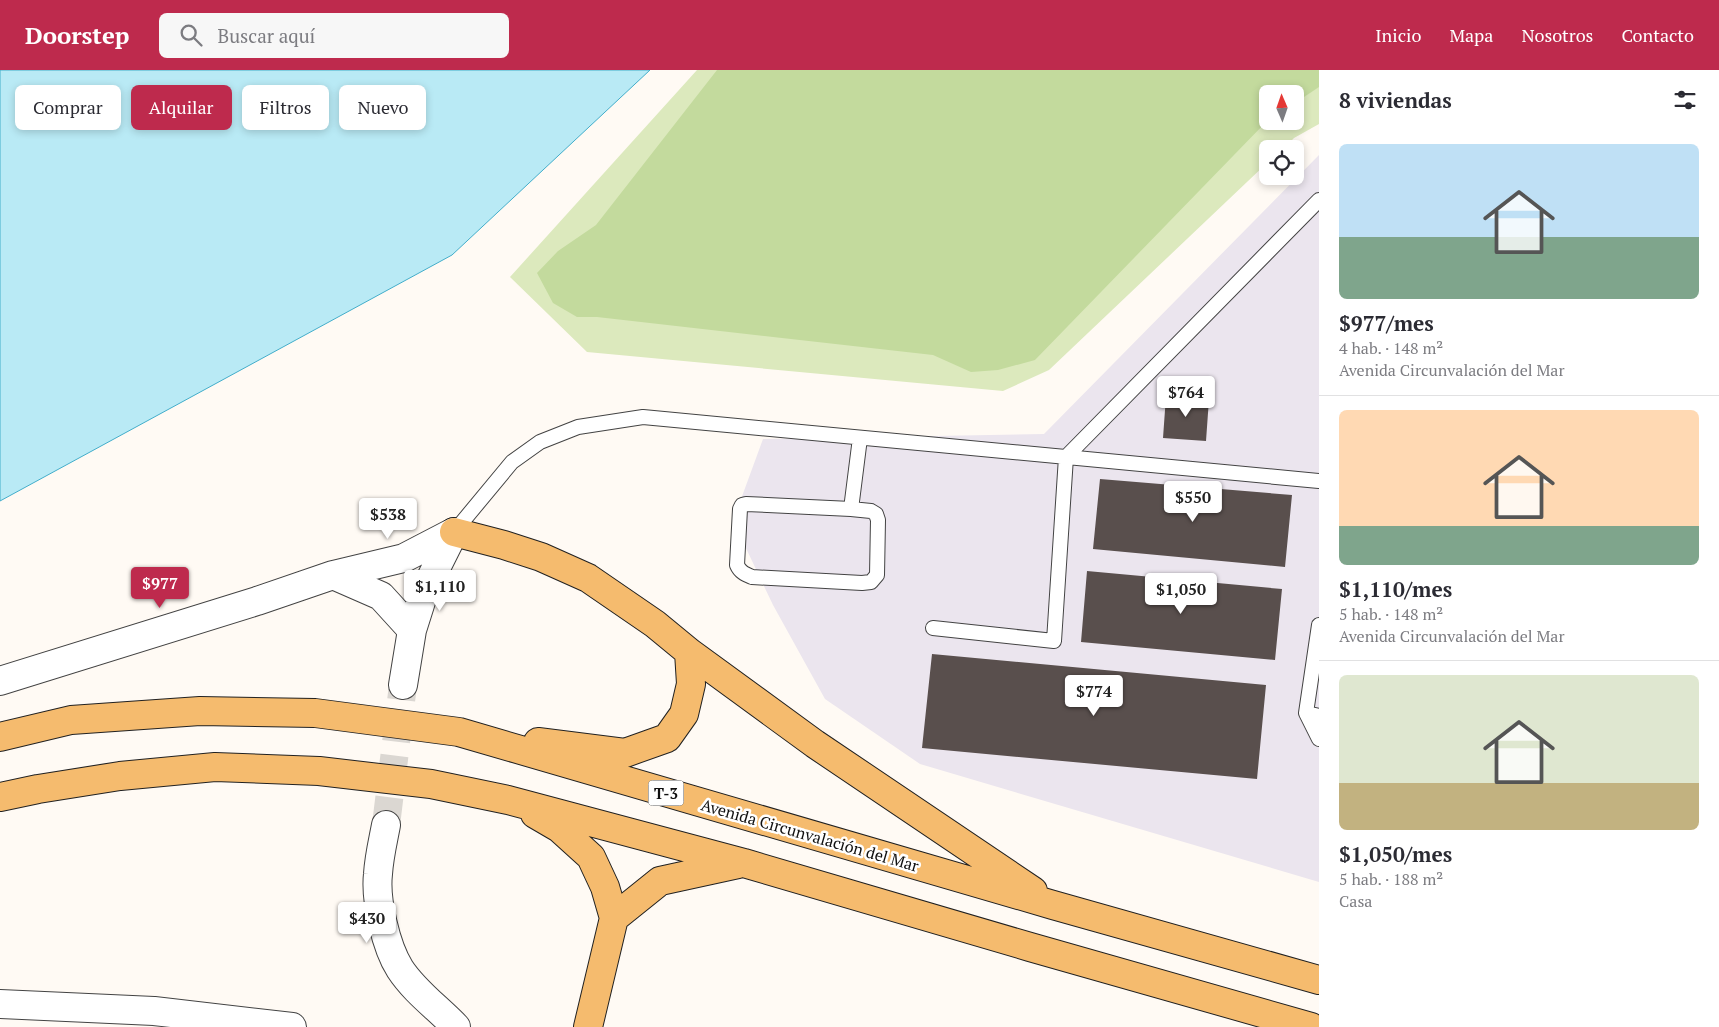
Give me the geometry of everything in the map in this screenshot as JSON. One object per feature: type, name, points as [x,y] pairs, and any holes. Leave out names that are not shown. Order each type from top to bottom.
[{"type":"main road","points":[[454,532],[541,557],[588,578],[655,624],[689,652],[816,744],[1053,905]]},
{"type":"main road","points":[[459,732],[625,753],[634,750],[667,738],[684,714],[691,684],[689,652]]},
{"type":"main road","name":"Avenida Circunvalación del Mar","points":[[0,738],[71,720],[200,711],[314,713],[459,732],[1053,905],[1319,980]]},
{"type":"main road","points":[[0,797],[120,776],[215,768],[319,771],[431,784],[508,800],[744,862],[1030,947],[1311,1027]]},
{"type":"main road","points":[[508,800],[560,828],[591,857],[605,887],[614,918],[588,1027]]},
{"type":"main road","points":[[614,918],[660,880],[744,862]]},
{"type":"street","points":[[0,681],[257,601],[333,575],[404,558],[454,532]]},
{"type":"street","points":[[403,685],[412,630],[424,592],[454,532]]},
{"type":"street","points":[[333,575],[381,596],[412,630]]},
{"type":"street","points":[[386,825],[377,874],[379,908],[389,944],[400,969],[421,994],[456,1027]]},
{"type":"street","points":[[0,1004],[154,1019],[292,1027]]},
{"type":"lane","points":[[933,628],[1054,641],[1066,457],[1319,200]]},
{"type":"lane","points":[[454,532],[512,462],[540,442],[578,427],[643,417],[1319,481]]},
{"type":"lane","points":[[851,509],[860,438]]},
{"type":"lane","points":[[742,505],[851,509],[871,511],[876,514],[878,520],[877,575],[871,582],[752,577],[739,570],[737,565],[740,509],[742,505]]},
{"type":"lane","points":[[1319,625],[1312,715],[1319,739]]},
{"type":"shaded area","points":[[1319,155],[1319,882],[920,764],[825,699],[773,605],[733,521],[763,439],[1044,434],[1289,185],[1304,185],[1304,170]]},
{"type":"green space","points":[[697,70],[1319,70],[1319,124],[1292,140],[1259,140],[1259,171],[1049,370],[1003,391],[587,352],[510,277]]},
{"type":"green space","points":[[717,70],[1319,70],[1319,87],[1304,97],[1304,85],[1259,85],[1259,129],[1035,360],[998,370],[971,372],[933,355],[597,317],[577,317],[553,303],[537,273],[558,251],[596,225]]},
{"type":"water","points":[[0,70],[650,70],[452,255],[0,501]]},
{"type":"building","points":[[1166,396],[1209,399],[1206,441],[1163,438]]},
{"type":"building","points":[[1100,479],[1292,495],[1285,567],[1093,549]]},
{"type":"building","points":[[1087,571],[1282,589],[1275,660],[1081,642]]},
{"type":"building","points":[[932,654],[1266,685],[1257,779],[922,748]]},
{"type":"tunnel","points":[[386,825],[403,685]]}]
